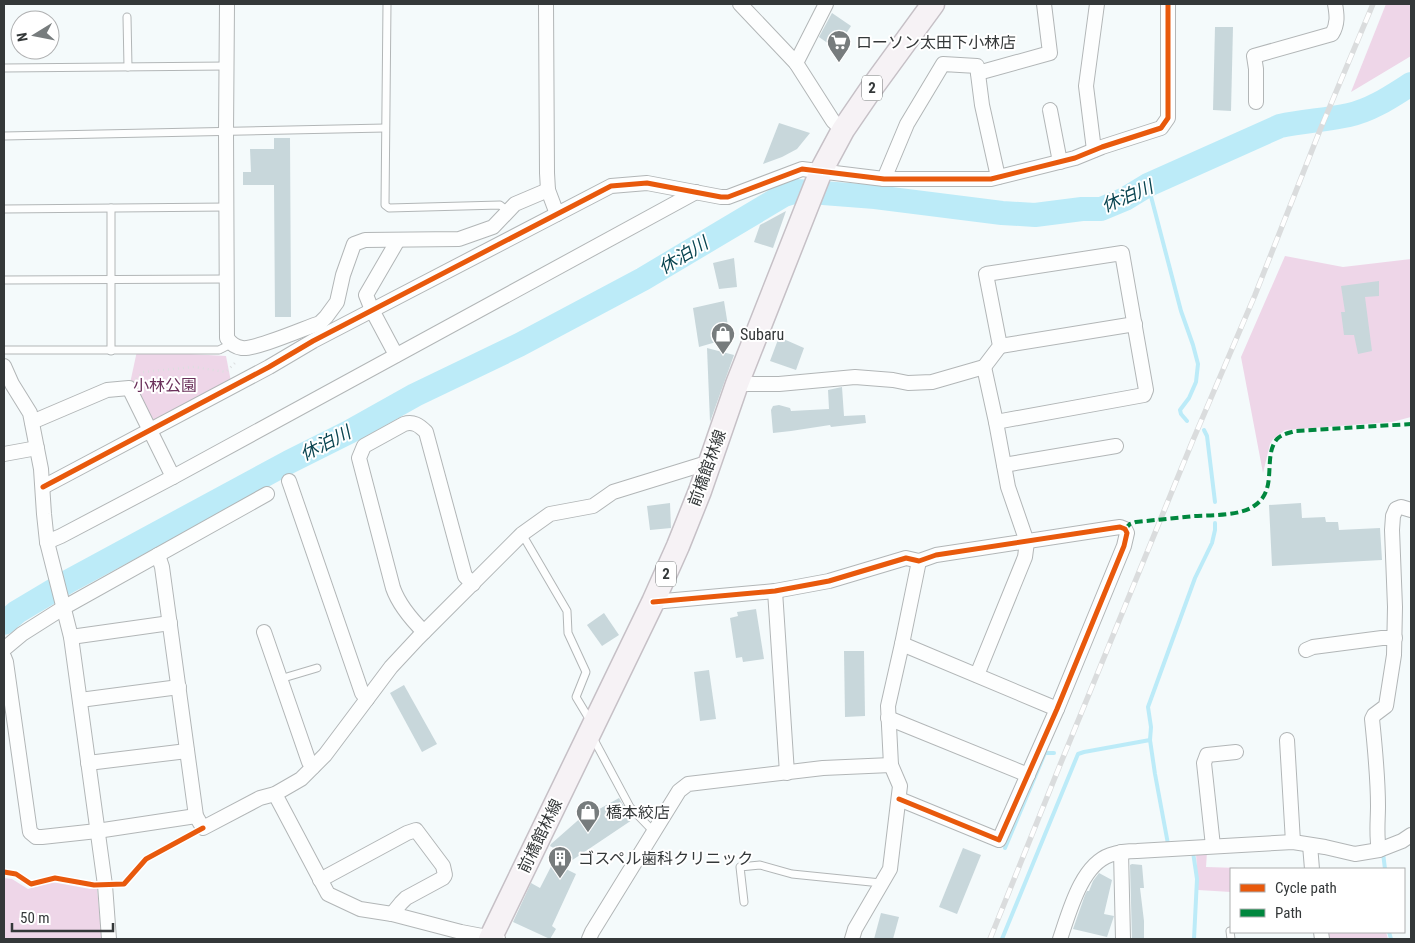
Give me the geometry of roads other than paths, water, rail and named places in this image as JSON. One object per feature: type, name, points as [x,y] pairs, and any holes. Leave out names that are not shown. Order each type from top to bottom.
[{"type":"main road","name":"前橋館林線","points":[[494,939],[678,546],[737,384],[816,181],[844,130],[871,89],[933,4]]},
{"type":"street","points":[[227,4],[227,338],[236,346],[259,345],[320,323],[337,302],[343,275],[354,244],[365,240],[458,240],[494,227],[515,204],[548,190]]},
{"type":"street","points":[[546,4],[548,190],[557,214]]},
{"type":"street","points":[[740,4],[796,63],[833,121],[844,130]]},
{"type":"street","points":[[796,63],[826,4]]},
{"type":"street","points":[[978,73],[1050,53],[1044,4]]},
{"type":"street","points":[[1094,150],[1086,86],[1097,4]]},
{"type":"street","points":[[43,487],[372,310],[611,186],[647,183],[728,197],[802,169],[816,181],[991,179],[1075,158],[1161,128],[1168,118],[1168,4]]},
{"type":"street","points":[[1256,102],[1254,56],[1332,34],[1336,29],[1338,19],[1336,4]]},
{"type":"street","points":[[884,179],[907,124],[943,64],[978,66],[982,105],[998,177]]},
{"type":"street","points":[[1050,110],[1060,162]]},
{"type":"street","points":[[47,542],[173,477],[696,192]]},
{"type":"street","points":[[396,355],[366,295],[398,240]]},
{"type":"street","points":[[996,422],[1144,395],[1146,390],[1122,253],[986,274],[1000,346]]},
{"type":"street","points":[[737,384],[778,384],[855,377],[908,383],[932,382],[984,367],[1000,346],[1135,324]]},
{"type":"street","points":[[4,366],[12,384],[30,413],[41,469],[47,542],[71,637],[105,885],[109,939]]},
{"type":"street","points":[[977,675],[1025,557],[1027,542],[1008,486],[984,367]]},
{"type":"street","points":[[32,422],[107,390],[129,388],[173,477]]},
{"type":"street","points":[[424,632],[396,597],[393,588],[359,458],[364,446],[409,423],[414,423],[426,432],[466,576],[473,584]]},
{"type":"street","points":[[1004,465],[1116,446]]},
{"type":"street","points":[[4,454],[37,448]]},
{"type":"street","points":[[158,554],[162,567],[196,816],[203,828],[260,798],[275,794],[301,779],[325,755],[391,667],[522,534],[550,514],[593,506],[613,492],[710,462]]},
{"type":"street","points":[[289,481],[362,693],[367,699]]},
{"type":"street","points":[[4,649],[62,602],[158,554],[267,494]]},
{"type":"street","points":[[1379,850],[1376,755],[1372,719],[1374,715],[1386,706],[1393,670],[1395,607],[1392,552],[1393,516],[1396,509],[1401,507],[1411,510]]},
{"type":"street","points":[[653,602],[775,591],[829,581],[906,558],[919,561],[936,555],[1120,527],[1125,529],[1127,533],[1124,546],[1057,709],[999,840],[899,798]]},
{"type":"street","points":[[852,939],[855,929],[890,869],[900,786],[891,765],[888,706],[919,561]]},
{"type":"street","points":[[775,591],[787,772]]},
{"type":"street","points":[[71,637],[170,623]]},
{"type":"street","points":[[264,632],[309,762],[313,767]]},
{"type":"street","points":[[1306,650],[1382,638],[1395,638]]},
{"type":"street","points":[[902,644],[1057,709]]},
{"type":"street","points":[[4,657],[30,832],[36,837],[196,816]]},
{"type":"street","points":[[80,700],[179,687]]},
{"type":"street","points":[[888,718],[1028,775]]},
{"type":"street","points":[[1287,740],[1293,842]]},
{"type":"street","points":[[88,763],[187,751]]},
{"type":"street","points":[[1213,846],[1204,763],[1207,755],[1236,752]]},
{"type":"street","points":[[589,939],[679,791],[688,784],[823,768],[891,765]]},
{"type":"street","points":[[275,794],[320,880],[328,894],[334,898],[360,909],[392,914],[494,939]]},
{"type":"street","points":[[320,880],[416,830],[443,866],[445,875],[443,878],[406,898],[392,914]]},
{"type":"street","points":[[1060,939],[1070,909],[1085,877],[1098,863],[1108,856],[1121,852],[1293,842],[1355,854],[1379,850],[1411,835]]},
{"type":"street","points":[[1310,844],[1312,868]]},
{"type":"street","points":[[1121,852],[1123,939]]},
{"type":"lane","points":[[387,4],[384,205],[389,208],[500,205],[508,211]]},
{"type":"lane","points":[[127,17],[128,67]]},
{"type":"lane","points":[[4,68],[227,66]]},
{"type":"lane","points":[[4,136],[385,128]]},
{"type":"lane","points":[[4,209],[227,207]]},
{"type":"lane","points":[[111,208],[111,351]]},
{"type":"lane","points":[[4,280],[227,279]]},
{"type":"lane","points":[[4,350],[218,350],[236,346]]},
{"type":"lane","points":[[522,534],[567,611],[568,633],[586,672],[576,697],[630,807],[654,832]]},
{"type":"lane","points":[[280,679],[317,668]]},
{"type":"lane","points":[[744,902],[740,867],[760,865],[792,874],[882,884]]},
{"type":"waterway","name":"休泊川","points":[[4,623],[17,612],[69,581],[289,462],[349,432],[415,395],[519,345],[643,279],[784,195],[797,191],[875,197],[1002,213],[1035,215],[1082,209],[1101,209],[1125,199],[1148,185],[1280,126],[1357,113],[1381,102],[1411,84]]},
{"type":"waterway","points":[[1148,185],[1181,311],[1198,364],[1196,382],[1189,398],[1180,410],[1187,421]]},
{"type":"waterway","points":[[1204,430],[1207,436],[1215,502]]},
{"type":"waterway","points":[[1168,844],[1150,740],[1151,727],[1148,707],[1195,578],[1212,543],[1215,523]]},
{"type":"waterway","points":[[1002,939],[1078,754],[1150,740]]},
{"type":"waterway","points":[[1005,848],[1045,753],[1054,753]]},
{"type":"waterway","points":[[1193,852],[1197,879],[1194,939]]},
{"type":"waterway","points":[[1383,853],[1385,868]]},
{"type":"waterway","points":[[1389,933],[1391,939]]},
{"type":"railway","points":[[990,939],[1373,4]]},
{"type":"place","name":"ローソン太田下小林店","points":[[839,63]]},
{"type":"place","name":"Subaru","points":[[723,355]]},
{"type":"place","name":"橋本絞店","points":[[588,833]]},
{"type":"place","name":"ゴスペル歯科クリニック","points":[[560,879]]},
{"type":"park label","name":"小林公園","points":[[165,385]]}]
